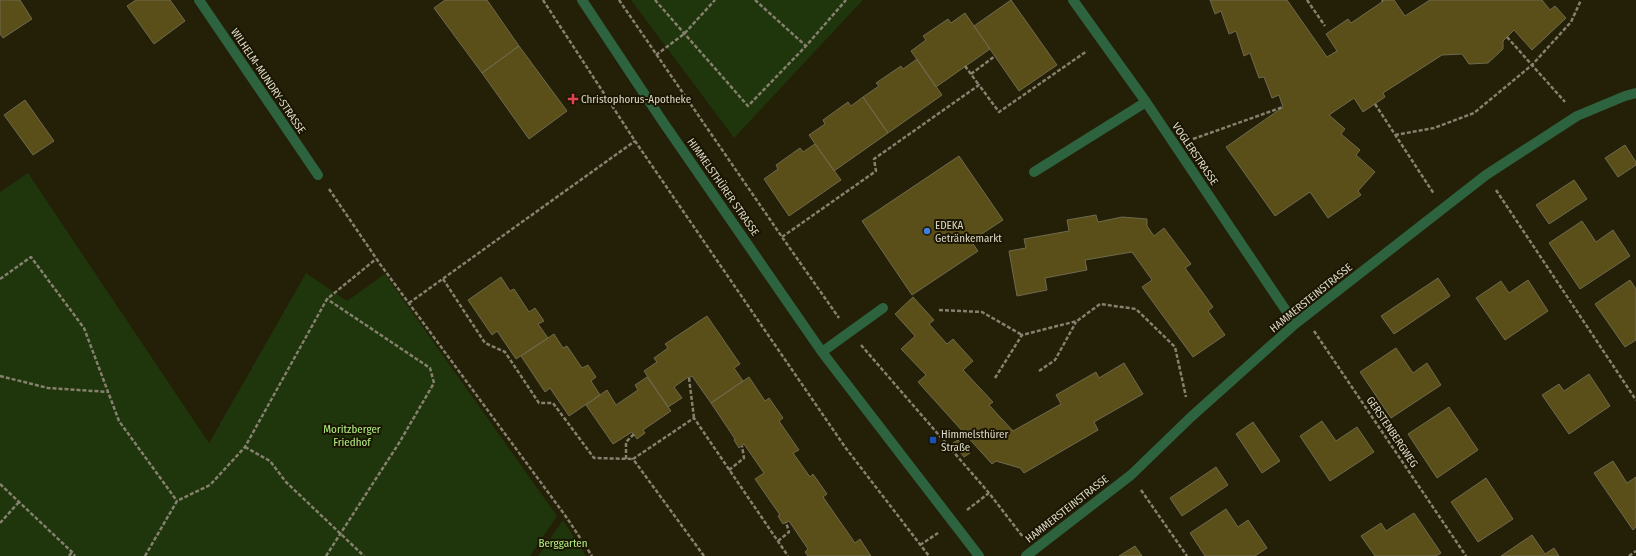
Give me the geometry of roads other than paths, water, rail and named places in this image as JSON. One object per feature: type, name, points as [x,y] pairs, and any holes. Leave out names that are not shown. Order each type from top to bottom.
[{"type":"street","name":"WILHELM-MUNDRY-STRASSE","points":[[199,0],[318,175]]},
{"type":"street","name":"HIMMELSTHÜRER STRASSE","points":[[582,0],[663,122],[822,352],[979,556]]},
{"type":"street","name":"VOGLERSTRASSE","points":[[1073,0],[1146,102],[1295,324]]},
{"type":"street","name":"HAMMERSTEINSTRASSE","points":[[1030,553],[1131,475],[1191,417],[1295,324],[1486,175],[1577,116],[1625,96],[1636,93]]},
{"type":"street","points":[[1034,172],[1146,102]]},
{"type":"street","points":[[822,352],[883,308]]},
{"type":"place","name":"Christophorus-Apotheke","points":[[573,99]]},
{"type":"place","name":"EDEKA Getränkemarkt","points":[[927,231]]},
{"type":"place","name":"Himmelsthürer Straße","points":[[933,440]]},
{"type":"park label","name":"Moritzberger Friedhof","points":[[352,435]]},
{"type":"park label","name":"Berggarten","points":[[563,543]]}]
